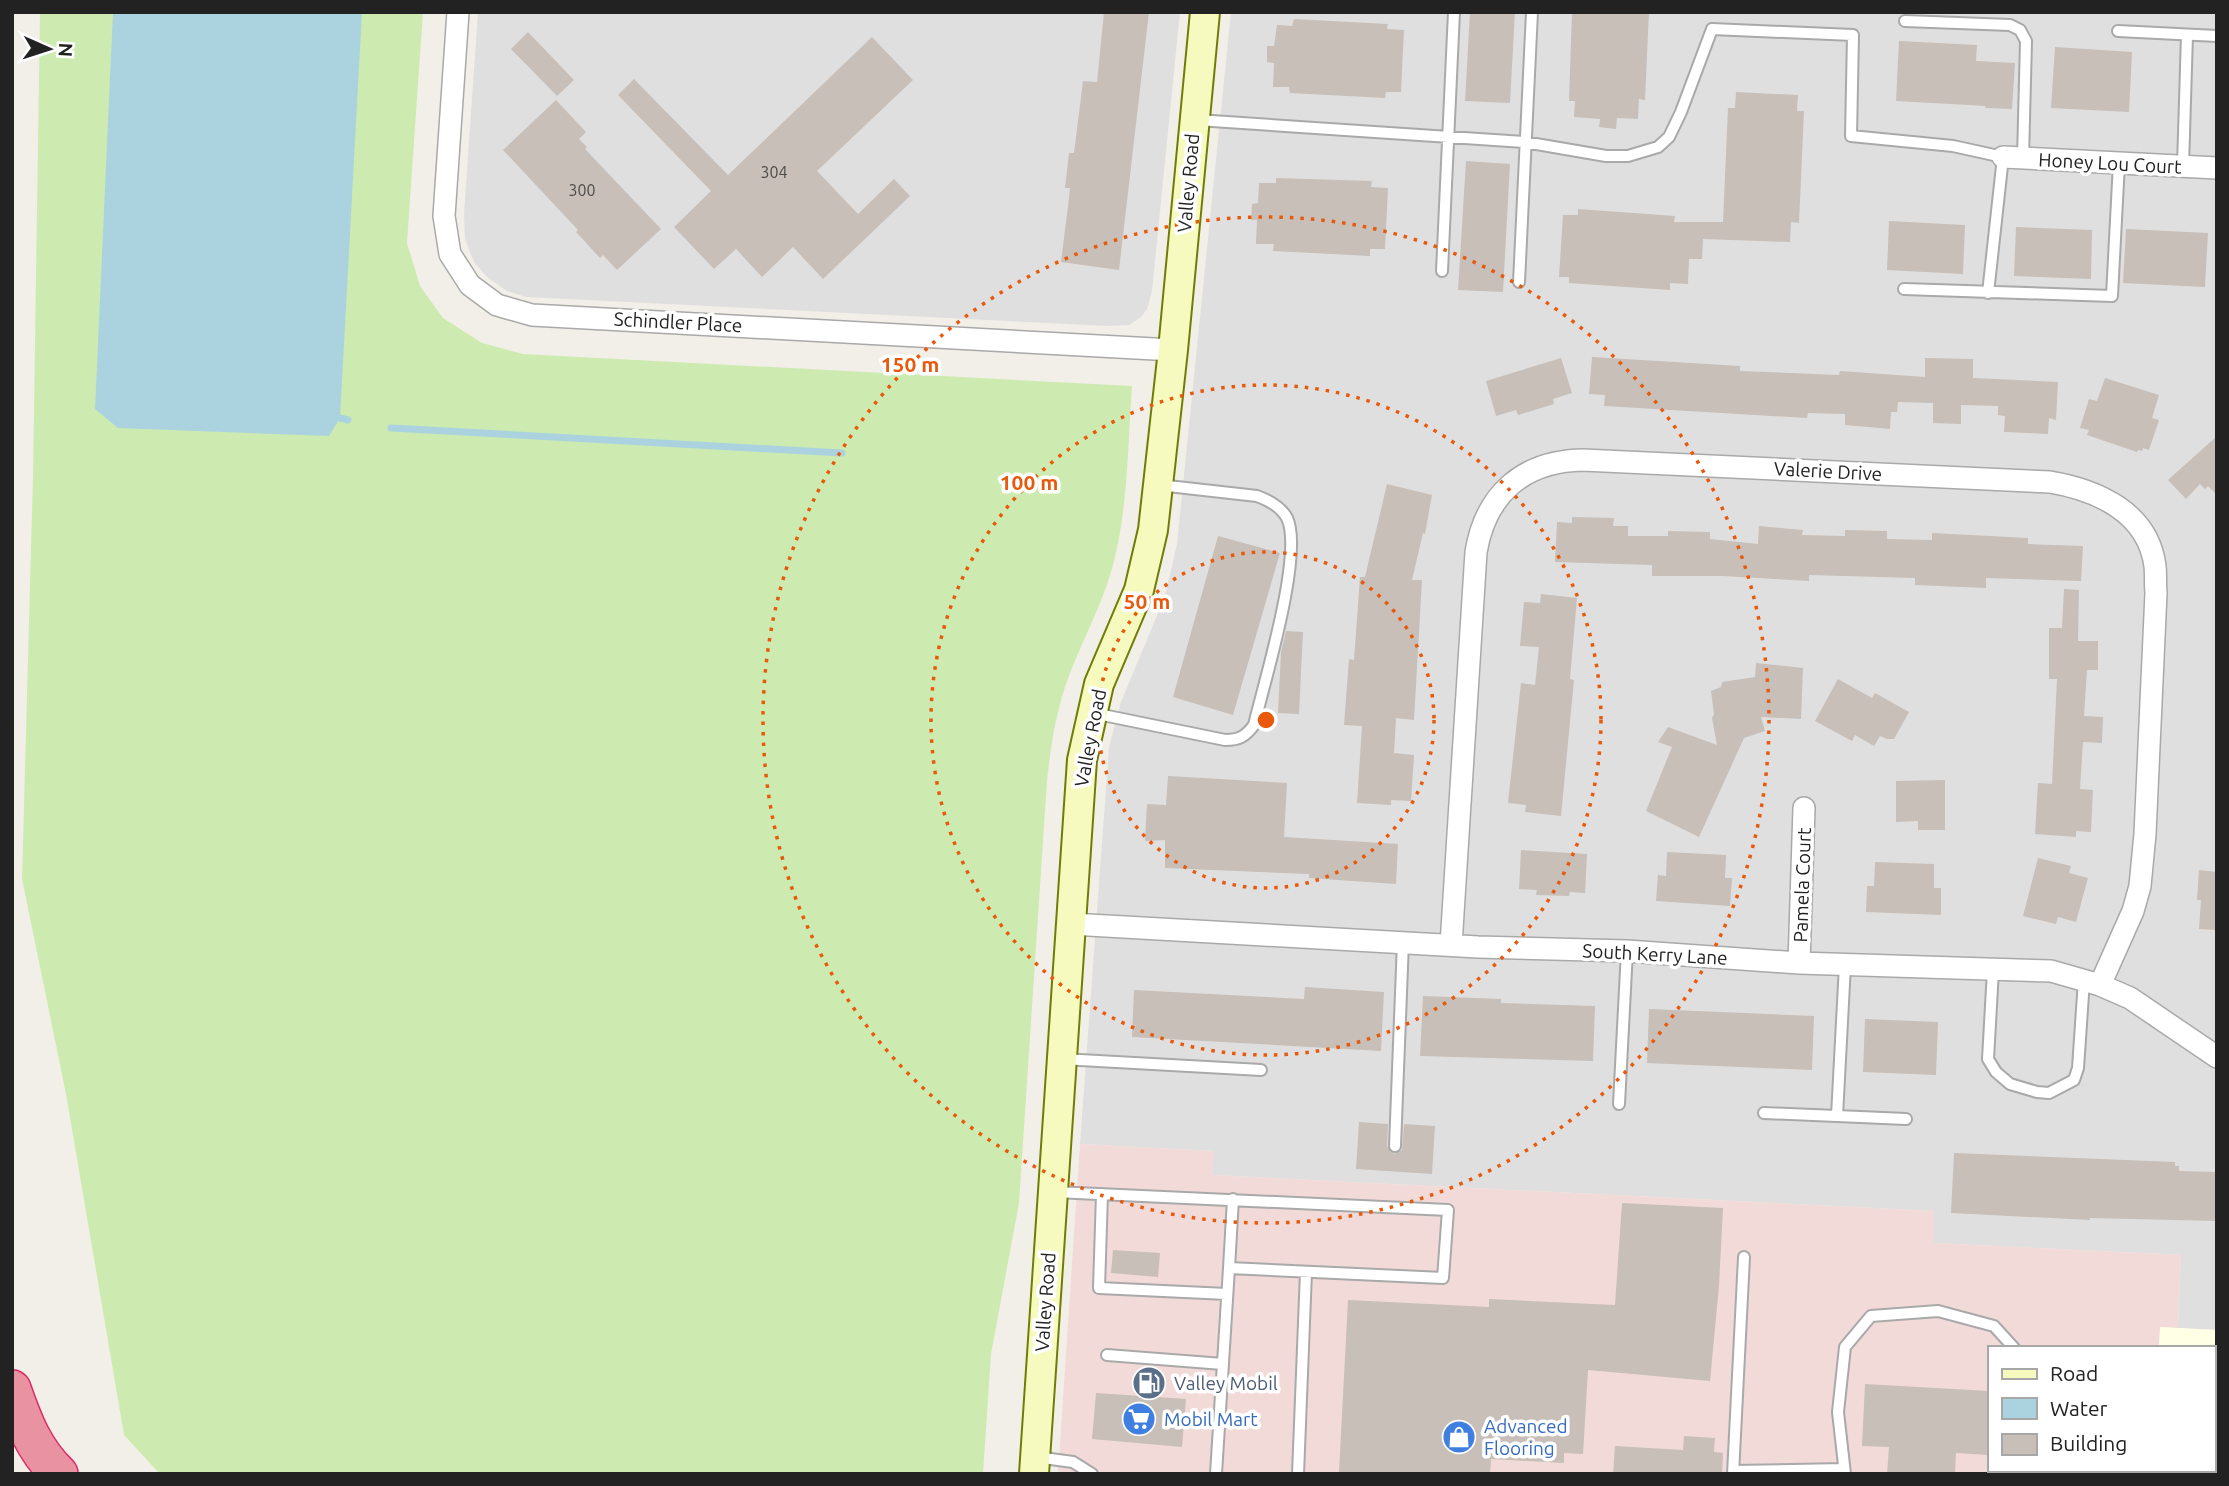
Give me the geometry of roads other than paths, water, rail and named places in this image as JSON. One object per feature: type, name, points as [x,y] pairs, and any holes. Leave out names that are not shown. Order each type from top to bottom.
[{"type":"highway","points":[[12,1389],[36,1447],[59,1474]]},
{"type":"street","name":"Schindler Place","points":[[458,12],[444,216],[450,254],[470,285],[497,305],[532,315],[1173,349]]},
{"type":"street","name":"Valley Road","points":[[1035,1465],[1082,760],[1099,684],[1139,590],[1153,530],[1205,12]]},
{"type":"street","name":"Honey Lou Court","points":[[2013,158],[2217,168]]},
{"type":"street","name":"Valerie Drive","points":[[1451,945],[1476,552],[1486,515],[1511,483],[1528,472],[1563,460],[2050,482],[2085,490],[2116,504],[2134,520],[2147,539],[2155,564],[2145,834],[2140,886],[2133,911],[2092,983]]},
{"type":"street","name":"Pamela Court","points":[[1799,962],[1804,808]]},
{"type":"street","name":"South Kerry Lane","points":[[1071,925],[1451,945],[1627,951],[1845,965],[2051,971],[2092,983],[2137,1003],[2217,1057]]},
{"type":"lane","points":[[1442,271],[1454,12]]},
{"type":"lane","points":[[1519,282],[1532,12]]},
{"type":"lane","points":[[1905,22],[2010,25],[2021,30],[2026,41],[2013,158],[1988,293]]},
{"type":"lane","points":[[1194,119],[1524,142],[1606,156],[1636,154],[1658,147],[1668,137],[1681,112],[1712,29],[1853,35],[1851,135],[1953,146],[2013,158]]},
{"type":"lane","points":[[2119,31],[2217,36]]},
{"type":"lane","points":[[2183,166],[2187,35]]},
{"type":"lane","points":[[1904,289],[2112,296],[2119,163]]},
{"type":"lane","points":[[1092,712],[1225,740],[1246,736],[1254,725],[1289,577],[1292,537],[1286,517],[1271,501],[1257,496],[1159,485]]},
{"type":"lane","points":[[1395,1146],[1403,942]]},
{"type":"lane","points":[[1619,1104],[1627,951]]},
{"type":"lane","points":[[1837,1116],[1845,965]]},
{"type":"lane","points":[[1993,970],[1988,1059],[1996,1072],[2010,1084],[2037,1092],[2049,1093],[2074,1080],[2092,983]]},
{"type":"lane","points":[[1062,1059],[1261,1070]]},
{"type":"lane","points":[[1764,1114],[1906,1119]]},
{"type":"lane","points":[[1052,1192],[1448,1210],[1443,1278],[1229,1269]]},
{"type":"lane","points":[[1102,1194],[1099,1288],[1227,1294]]},
{"type":"lane","points":[[1216,1474],[1233,1199]]},
{"type":"lane","points":[[1744,1257],[1733,1472],[1844,1471],[1838,1412],[1845,1347],[1871,1316],[1938,1311],[1994,1326],[2012,1346]]},
{"type":"lane","points":[[1298,1474],[1306,1272]]},
{"type":"lane","points":[[1107,1355],[1223,1364]]},
{"type":"lane","points":[[1035,1465],[1073,1462],[1092,1474]]},
{"type":"water","points":[[113,12],[362,12],[340,418],[329,436],[118,428],[95,409]]},
{"type":"waterway","points":[[340,418],[348,420]]},
{"type":"waterway","points":[[391,428],[842,453]]},
{"type":"place","name":"Valley Mobil","points":[[1149,1383]]},
{"type":"place","name":"Mobil Mart","points":[[1139,1419]]},
{"type":"place","name":"Advanced Flooring","points":[[1459,1437]]}]
